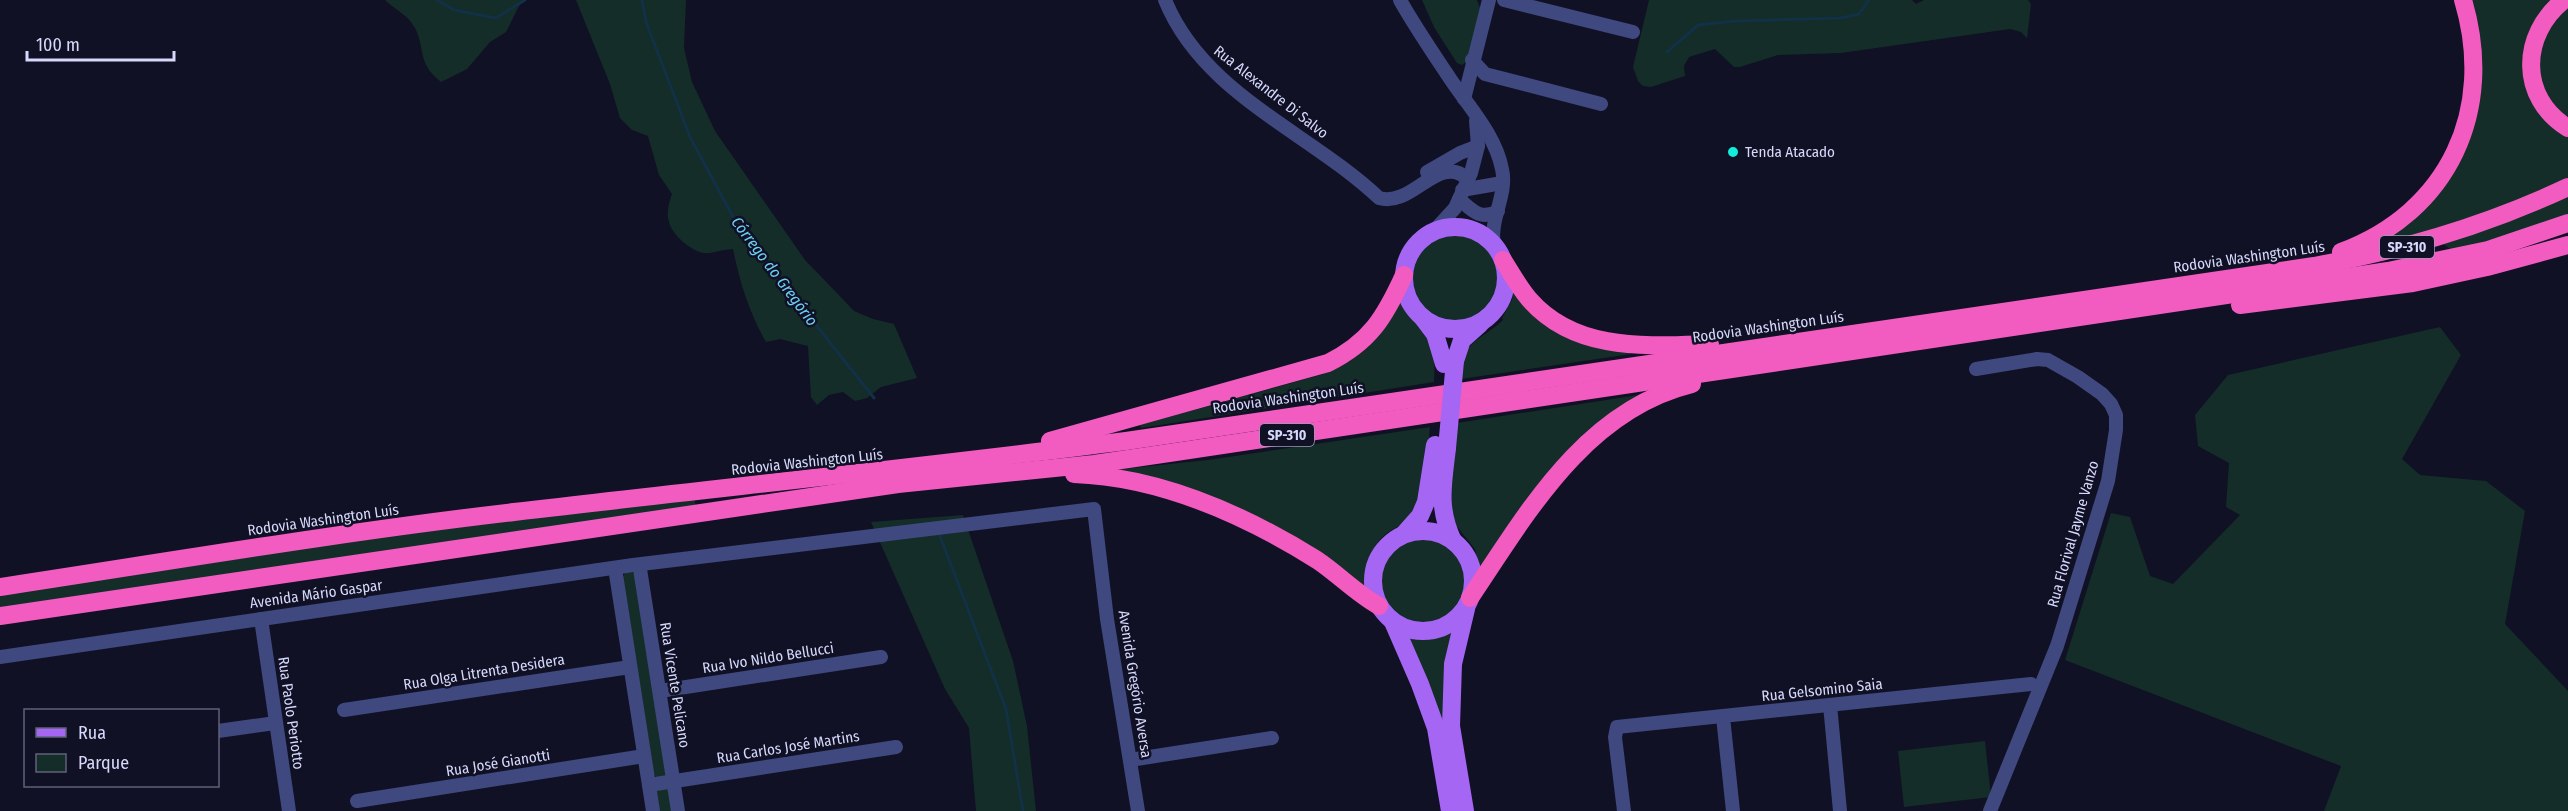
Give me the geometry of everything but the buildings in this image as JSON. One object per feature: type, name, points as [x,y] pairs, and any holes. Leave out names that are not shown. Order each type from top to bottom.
[{"type":"highway","points":[[2238,276],[2325,257],[2371,241],[2401,221],[2429,193],[2458,148],[2472,97],[2474,48],[2463,0]]},
{"type":"highway","points":[[2564,0],[2548,16],[2539,30],[2530,63],[2532,80],[2546,111],[2568,128]]},
{"type":"highway","name":"Rodovia Washington Luís","points":[[0,586],[501,513],[938,466],[1126,441],[2349,260],[2427,242],[2502,216],[2568,187]]},
{"type":"highway","name":"Rodovia Washington Luís","points":[[0,616],[718,509],[1006,471],[1094,464],[2044,324],[2429,264],[2488,250],[2568,223]]},
{"type":"highway","points":[[2044,324],[2297,300],[2413,283],[2487,267],[2568,245]]},
{"type":"highway","points":[[1498,253],[1528,299],[1542,312],[1557,324],[1592,339],[1643,345],[1790,342]]},
{"type":"highway","points":[[938,466],[1040,443],[1328,363],[1344,355],[1369,335],[1389,307],[1404,275]]},
{"type":"highway","points":[[1469,601],[1498,553],[1564,467],[1594,434],[1611,421],[1630,409],[1678,387],[1803,358]]},
{"type":"highway","points":[[1006,471],[1091,474],[1135,483],[1196,500],[1244,520],[1290,544],[1342,578],[1366,599],[1379,606]]},
{"type":"main road","points":[[1450,362],[1435,334],[1412,304],[1406,290],[1404,275],[1413,249],[1434,231],[1449,227],[1466,228],[1481,234],[1498,253],[1505,286],[1495,309],[1462,340],[1450,362],[1441,447],[1441,500],[1446,527],[1471,567],[1473,582],[1453,664],[1451,726],[1465,811]]},
{"type":"main road","points":[[1422,316],[1437,325],[1454,329],[1471,326],[1486,318]]},
{"type":"main road","points":[[1441,447],[1420,516],[1404,534],[1389,543],[1379,556],[1373,573],[1373,590],[1379,606],[1393,622],[1436,728],[1450,811]]},
{"type":"main road","points":[[1404,534],[1421,531],[1438,533],[1453,541]]},
{"type":"main road","points":[[1393,622],[1408,630],[1426,632],[1443,628],[1457,618],[1469,601]]},
{"type":"street","name":"Rua Alexandre Di Salvo","points":[[1165,0],[1198,56],[1224,80],[1375,194]]},
{"type":"street","points":[[1400,0],[1496,146],[1503,175],[1492,233],[1498,253]]},
{"type":"street","points":[[1464,99],[1489,0]]},
{"type":"street","points":[[1504,0],[1633,32]]},
{"type":"street","points":[[1447,74],[1472,62]]},
{"type":"street","points":[[1472,62],[1485,74],[1601,104]]},
{"type":"street","points":[[1434,231],[1455,208],[1477,156],[1478,132],[1475,116]]},
{"type":"street","points":[[1375,194],[1400,189],[1435,166],[1478,146]]},
{"type":"street","points":[[1478,146],[1500,158]]},
{"type":"street","points":[[1375,194],[1383,199],[1399,197],[1447,170],[1459,172],[1463,189],[1474,213],[1486,215],[1498,211]]},
{"type":"street","points":[[1463,189],[1502,183]]},
{"type":"street","name":"Rua Florival Jayme Vanzo","points":[[1976,369],[2037,359],[2048,360],[2102,394],[2111,404],[2116,415],[2116,430],[2108,481],[2057,646],[1990,811]]},
{"type":"street","name":"Avenida Gregório Aversa","points":[[637,566],[1094,509],[1099,561],[1138,811]]},
{"type":"street","name":"Avenida Mário Gaspar","points":[[0,657],[637,566]]},
{"type":"street","name":"Rua Vicente Pelicano","points":[[637,566],[640,569],[678,811]]},
{"type":"street","points":[[615,568],[653,811]]},
{"type":"street","name":"Rua Paolo Periotto","points":[[261,619],[289,811]]},
{"type":"street","name":"Rua Ivo Nildo Bellucci","points":[[660,691],[881,657]]},
{"type":"street","name":"Rua Olga Litrenta Desidera","points":[[344,710],[630,667]]},
{"type":"street","name":"Rua Gelsomino Saia","points":[[1624,811],[1615,737],[1617,727],[2031,684]]},
{"type":"street","points":[[1830,705],[1840,811]]},
{"type":"street","points":[[1724,717],[1733,811]]},
{"type":"street","points":[[219,731],[275,723]]},
{"type":"street","points":[[1130,760],[1272,738]]},
{"type":"street","name":"Rua Carlos José Martins","points":[[649,785],[896,747]]},
{"type":"street","name":"Rua José Gianotti","points":[[357,801],[644,756]]},
{"type":"green space","points":[[385,0],[522,0],[506,32],[490,42],[467,69],[441,82],[427,67],[419,38],[411,22]]},
{"type":"green space","points":[[576,0],[686,0],[684,48],[692,82],[715,131],[805,260],[854,311],[894,324],[917,378],[881,387],[867,398],[855,401],[843,392],[829,395],[817,405],[811,397],[808,346],[780,339],[766,342],[746,297],[733,249],[699,252],[683,242],[671,227],[668,211],[672,194],[659,175],[648,136],[632,130],[620,118],[610,84]]},
{"type":"green space","points":[[1422,0],[1477,0],[1481,10],[1466,62],[1462,65],[1457,63],[1434,27]]},
{"type":"green space","points":[[1649,0],[1912,0],[1916,4],[1924,0],[2028,0],[2031,4],[2027,38],[2021,32],[2010,29],[1841,53],[1778,55],[1740,67],[1734,67],[1715,49],[1689,57],[1684,66],[1685,76],[1651,87],[1643,86],[1638,81],[1633,67]]},
{"type":"green space","points":[[2470,0],[2555,0],[2525,66],[2568,134],[2568,178],[2506,205],[2439,229],[2384,242],[2467,138]]},
{"type":"green space","points":[[2568,5],[2568,122],[2547,100],[2537,70],[2541,40]]},
{"type":"green space","points":[[2568,194],[2568,217],[2453,251],[2442,243]]},
{"type":"green space","points":[[1454,235],[1471,239],[1485,248],[1494,262],[1498,279],[1494,296],[1485,310],[1471,319],[1454,323],[1437,319],[1423,310],[1414,296],[1410,279],[1414,262],[1423,248],[1437,239]]},
{"type":"green space","points":[[1514,286],[1524,299],[1631,354],[1461,379],[1465,355],[1473,343],[1503,320],[1512,300]]},
{"type":"green space","points":[[1400,302],[1405,311],[1422,327],[1431,342],[1434,356],[1434,382],[1141,428],[1140,425],[1324,374],[1337,368],[1349,362],[1369,346],[1386,326]]},
{"type":"green space","points":[[2440,327],[2461,355],[2402,459],[2420,475],[2486,481],[2525,511],[2505,624],[2568,691],[2568,811],[2324,811],[2341,766],[2065,660],[2111,513],[2130,517],[2150,576],[2173,584],[2240,515],[2226,507],[2229,463],[2198,446],[2195,415],[2228,375]]},
{"type":"green space","points":[[1645,394],[1619,411],[1480,574],[1475,549],[1454,523],[1448,507],[1457,423]]},
{"type":"green space","points":[[1430,427],[1426,471],[1418,504],[1408,520],[1387,533],[1376,545],[1367,567],[1365,592],[1345,574],[1113,470],[1208,460]]},
{"type":"green space","points":[[694,498],[696,507],[0,610],[0,592],[457,524]]},
{"type":"green space","points":[[963,515],[1013,661],[1027,726],[1036,811],[976,811],[969,728],[945,689],[871,522]]},
{"type":"green space","points":[[1423,538],[1448,545],[1460,557],[1467,582],[1460,607],[1448,619],[1423,626],[1398,619],[1386,607],[1379,582],[1386,557],[1398,545]]},
{"type":"green space","points":[[625,573],[634,573],[668,776],[659,779],[653,774],[622,579]]},
{"type":"green space","points":[[1454,625],[1460,811],[1409,637],[1436,635]]},
{"type":"green space","points":[[1985,741],[1991,797],[1904,807],[1898,751]]},
{"type":"green space","points":[[667,784],[673,811],[658,811],[656,790]]},
{"type":"waterway","points":[[437,0],[454,10],[496,18],[525,0]]},
{"type":"waterway","name":"Córrego do Gregório","points":[[642,0],[646,22],[690,137],[739,228],[874,398]]},
{"type":"waterway","points":[[1667,52],[1698,25],[1735,21],[1841,18],[1859,14],[1869,0]]},
{"type":"waterway","name":"Córrego do Gregório","points":[[938,531],[1006,709],[1023,811]]},
{"type":"place","name":"Tenda Atacado","points":[[1733,152]]}]
